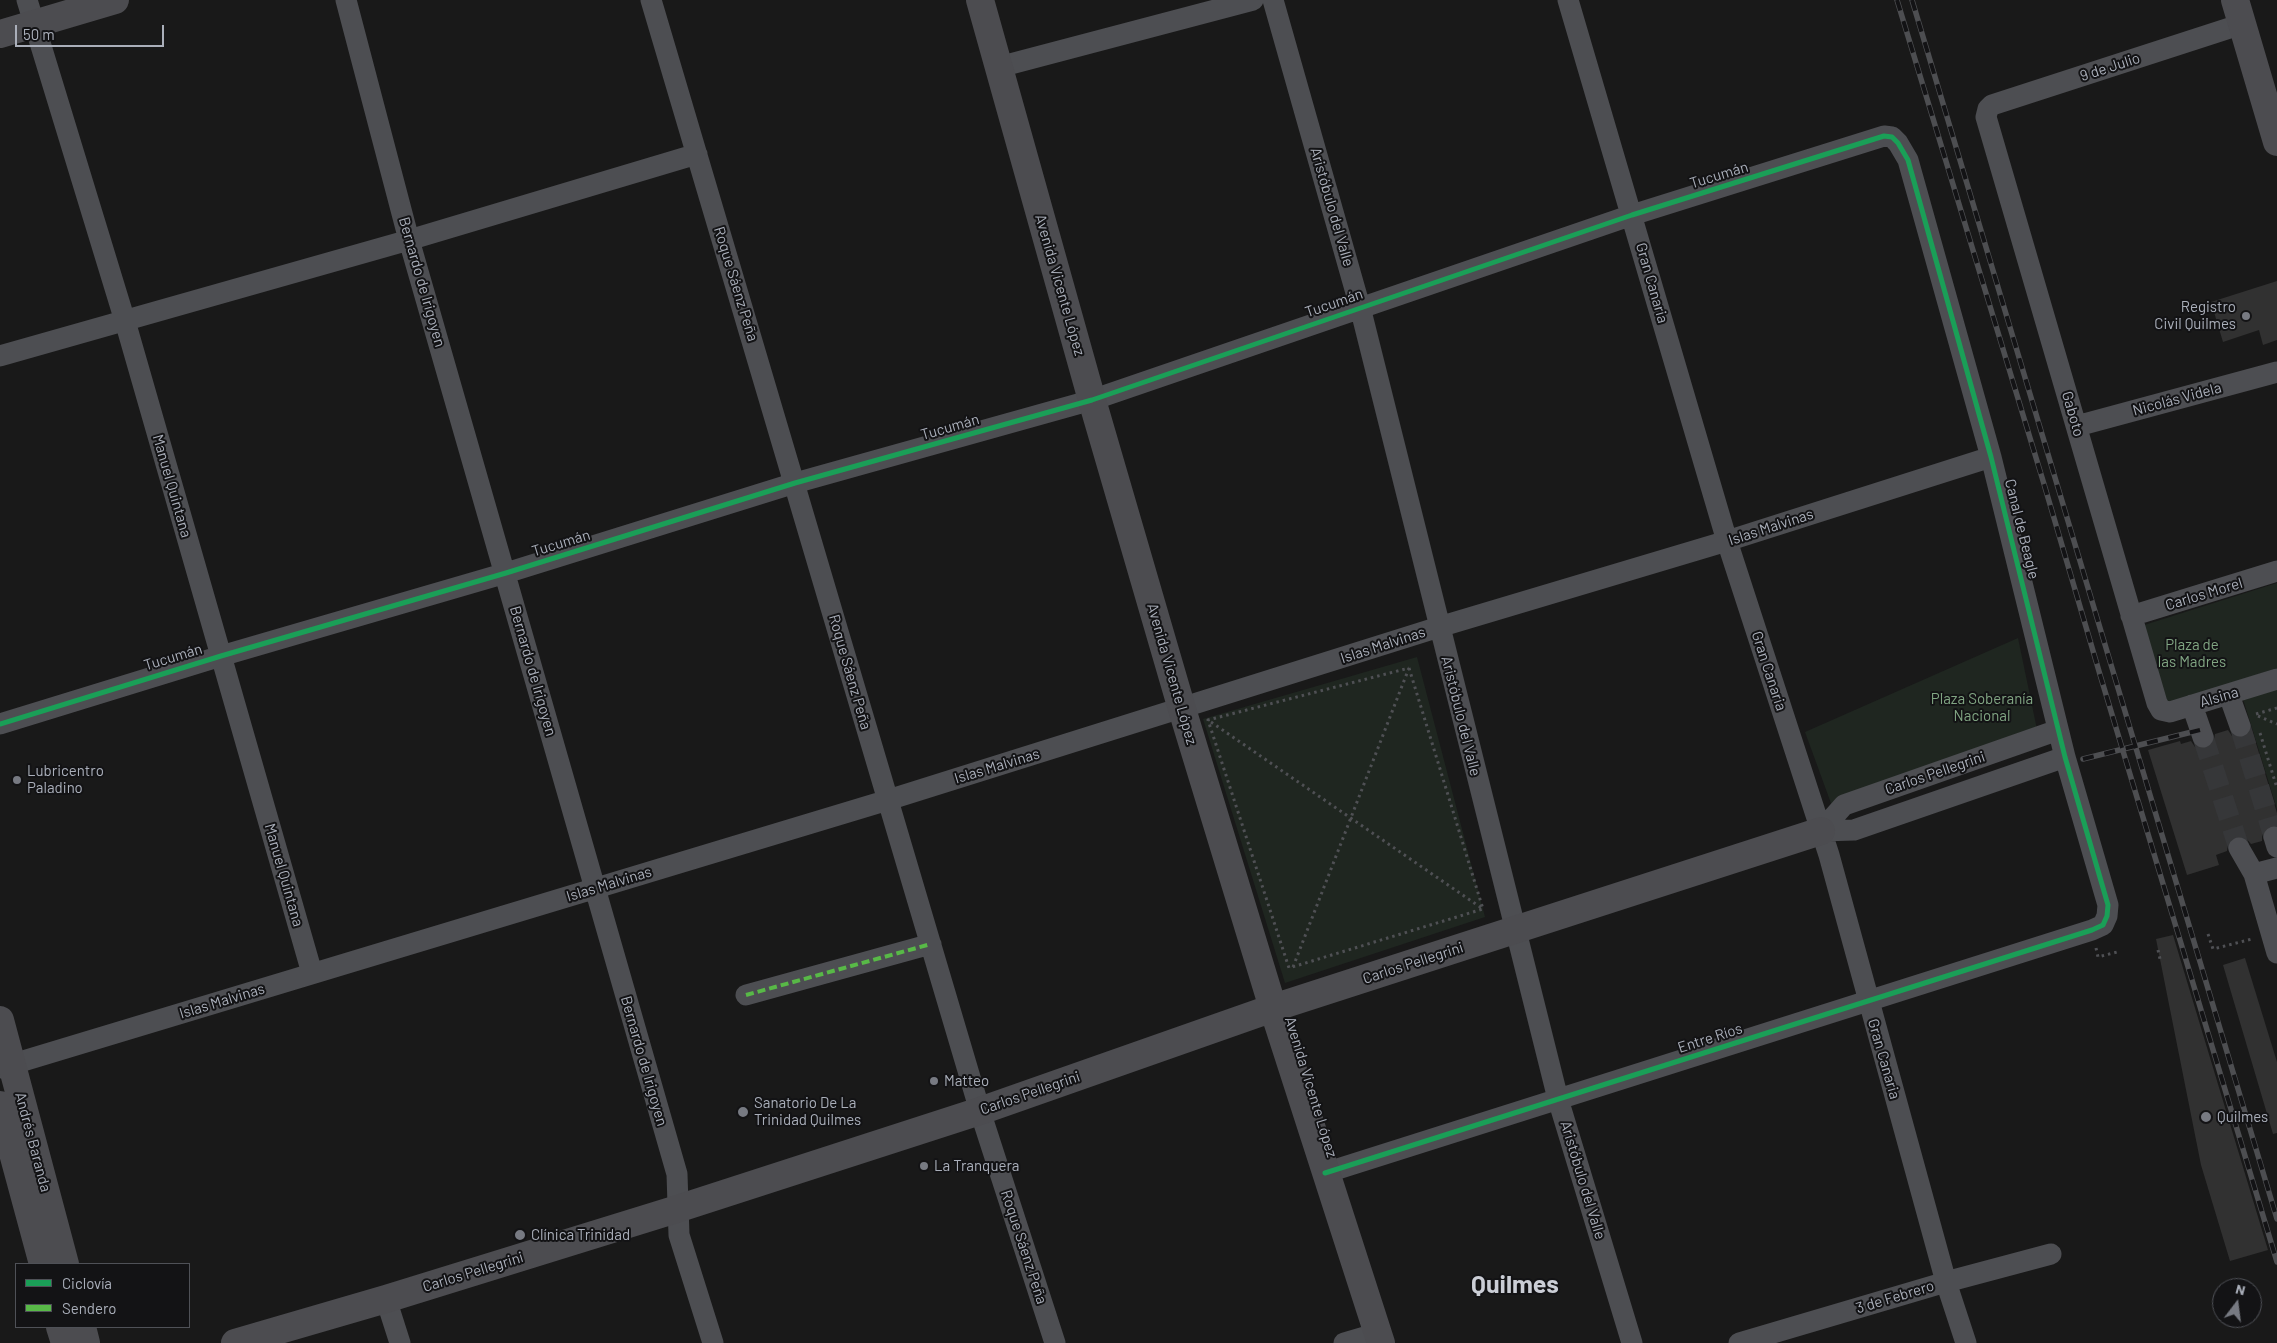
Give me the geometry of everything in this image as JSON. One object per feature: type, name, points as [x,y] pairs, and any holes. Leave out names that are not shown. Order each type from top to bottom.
[{"type":"main road","points":[[0,34],[31,12],[115,0]]},
{"type":"main road","name":"Avenida Vicente López","points":[[980,0],[1092,400],[1182,709],[1273,1008],[1380,1338]]},
{"type":"main road","points":[[2238,12],[2277,142]]},
{"type":"main road","name":"Carlos Pellegrini","points":[[235,1343],[386,1299],[677,1209],[980,1111],[1273,1008],[1821,831]]},
{"type":"main road","name":"Andrés Baranda","points":[[0,1020],[6,1066],[65,1263]]},
{"type":"main road","name":"Andrés Baranda","points":[[0,1105],[43,1263]]},
{"type":"main road","points":[[60,1328],[65,1343]]},
{"type":"main road","points":[[82,1328],[86,1343]]},
{"type":"street","name":"Bernardo de Irigoyen","points":[[346,0],[410,240],[677,1174],[678,1235],[713,1343]]},
{"type":"street","name":"Roque Sáenz Peña","points":[[651,0],[980,1111],[1056,1343]]},
{"type":"street","points":[[999,67],[1253,0]]},
{"type":"street","name":"Aristóbulo del Valle","points":[[1273,0],[1360,307],[1514,930],[1558,1099],[1632,1343]]},
{"type":"street","name":"Gran Canaria","points":[[1568,0],[1728,541],[1821,831],[1946,1282],[1966,1343]]},
{"type":"street","name":"Manuel Quintana","points":[[31,12],[125,321],[312,973]]},
{"type":"street","name":"9 de Julio","points":[[1986,118],[1988,109],[1992,105],[2238,12]]},
{"type":"street","name":"Gaboto","points":[[1986,118],[2131,616],[2157,703],[2161,710]]},
{"type":"street","name":"Tucumán","points":[[0,724],[221,656],[506,573],[795,483],[1092,400],[1360,307],[1632,216],[1884,136],[1892,137],[1898,143]]},
{"type":"street","name":"Canal de Beagle","points":[[1898,143],[1908,160],[1991,457],[2065,757],[2108,905],[2107,916],[2103,924]]},
{"type":"street","points":[[0,356],[410,240],[697,154]]},
{"type":"street","name":"Nicolás Videla","points":[[2077,426],[2277,372]]},
{"type":"street","name":"Islas Malvinas","points":[[6,1066],[888,800],[1439,627],[1728,541],[1991,457]]},
{"type":"street","name":"Carlos Morel","points":[[2131,616],[2277,571]]},
{"type":"street","name":"Alsina","points":[[2161,710],[2170,712],[2277,680]]},
{"type":"street","points":[[2230,695],[2240,726]]},
{"type":"street","points":[[2192,705],[2203,737]]},
{"type":"street","name":"Carlos Pellegrini","points":[[1821,831],[1844,805],[2058,730]]},
{"type":"street","name":"Carlos Pellegrini","points":[[1821,831],[1854,830],[2065,757]]},
{"type":"street","points":[[2239,848],[2254,874],[2274,944]]},
{"type":"street","points":[[2254,874],[2277,868]]},
{"type":"street","name":"Entre Ríos","points":[[1325,1173],[2092,930],[2103,924]]},
{"type":"street","points":[[746,995],[931,944]]},
{"type":"street","name":"3 de Febrero","points":[[1739,1343],[1946,1282],[2051,1254]]},
{"type":"street","points":[[386,1299],[400,1343]]},
{"type":"street","points":[[1344,1343],[1380,1338]]},
{"type":"path","points":[[1208,720],[1409,668]]},
{"type":"path","points":[[1293,967],[1409,668]]},
{"type":"path","points":[[1409,668],[1483,909]]},
{"type":"path","points":[[2277,708],[2254,715],[2277,788]]},
{"type":"path","points":[[1208,720],[1483,909]]},
{"type":"path","points":[[1208,720],[1289,968],[1483,909]]},
{"type":"path","points":[[2208,934],[2213,949],[2274,944]]},
{"type":"path","points":[[2158,950],[2160,959]]},
{"type":"path","points":[[2098,957],[2118,952]]},
{"type":"green space","name":"Plaza de las Madres","points":[[2277,583],[2277,668],[2166,705],[2138,627]]},
{"type":"green space","name":"Plaza Soberanía Nacional","points":[[2018,638],[2039,739],[1836,817],[1805,732]]},
{"type":"green space","points":[[1417,657],[1485,917],[1285,983],[1203,719]]},
{"type":"green space","points":[[2277,689],[2277,809],[2243,699]]},
{"type":"building","name":"Registro Civil Quilmes","points":[[2277,281],[2277,340],[2263,345],[2259,330],[2223,342],[2211,302]]},
{"type":"building","points":[[2228,730],[2232,736],[2245,738],[2252,730],[2277,813],[2277,825],[2265,828],[2262,834],[2262,841],[2251,844],[2245,837],[2233,837],[2228,842],[2227,851],[2216,855],[2219,865],[2187,875],[2148,750],[2180,741],[2181,744],[2191,741],[2195,747],[2207,749],[2213,745],[2215,734]]},
{"type":"building","points":[[2173,935],[2268,1250],[2230,1261],[2201,1165],[2156,939]]},
{"type":"building","points":[[2245,958],[2277,1062],[2277,1133],[2273,1134],[2223,965]]},
{"type":"tunnel","points":[[2240,726],[2274,837]]},
{"type":"tunnel","points":[[2203,737],[2239,848]]},
{"type":"railway","points":[[1897,0],[2277,1262]]},
{"type":"railway","points":[[1912,0],[2277,1219]]},
{"type":"railway","points":[[2083,759],[2200,730]]},
{"type":"marked path","points":[[746,995],[931,944]]},
{"type":"cycle path","points":[[0,724],[221,656],[506,573],[795,483],[1092,400],[1632,215],[1884,136],[1892,137],[1908,160],[1991,457],[2065,757],[2108,905],[2107,916],[2103,925],[1325,1173]]},
{"type":"place","name":"Registro Civil Quilmes","points":[[2246,316]]},
{"type":"place","name":"Lubricentro Paladino","points":[[17,780]]},
{"type":"place","name":"Matteo","points":[[934,1081]]},
{"type":"place","name":"Sanatorio De La Trinidad Quilmes","points":[[743,1112]]},
{"type":"place","name":"Quilmes","points":[[2206,1117]]},
{"type":"place","name":"La Tranquera","points":[[924,1166]]},
{"type":"place","name":"Clínica Trinidad","points":[[520,1235]]},
{"type":"district","name":"Quilmes","points":[[1515,1285]]}]
